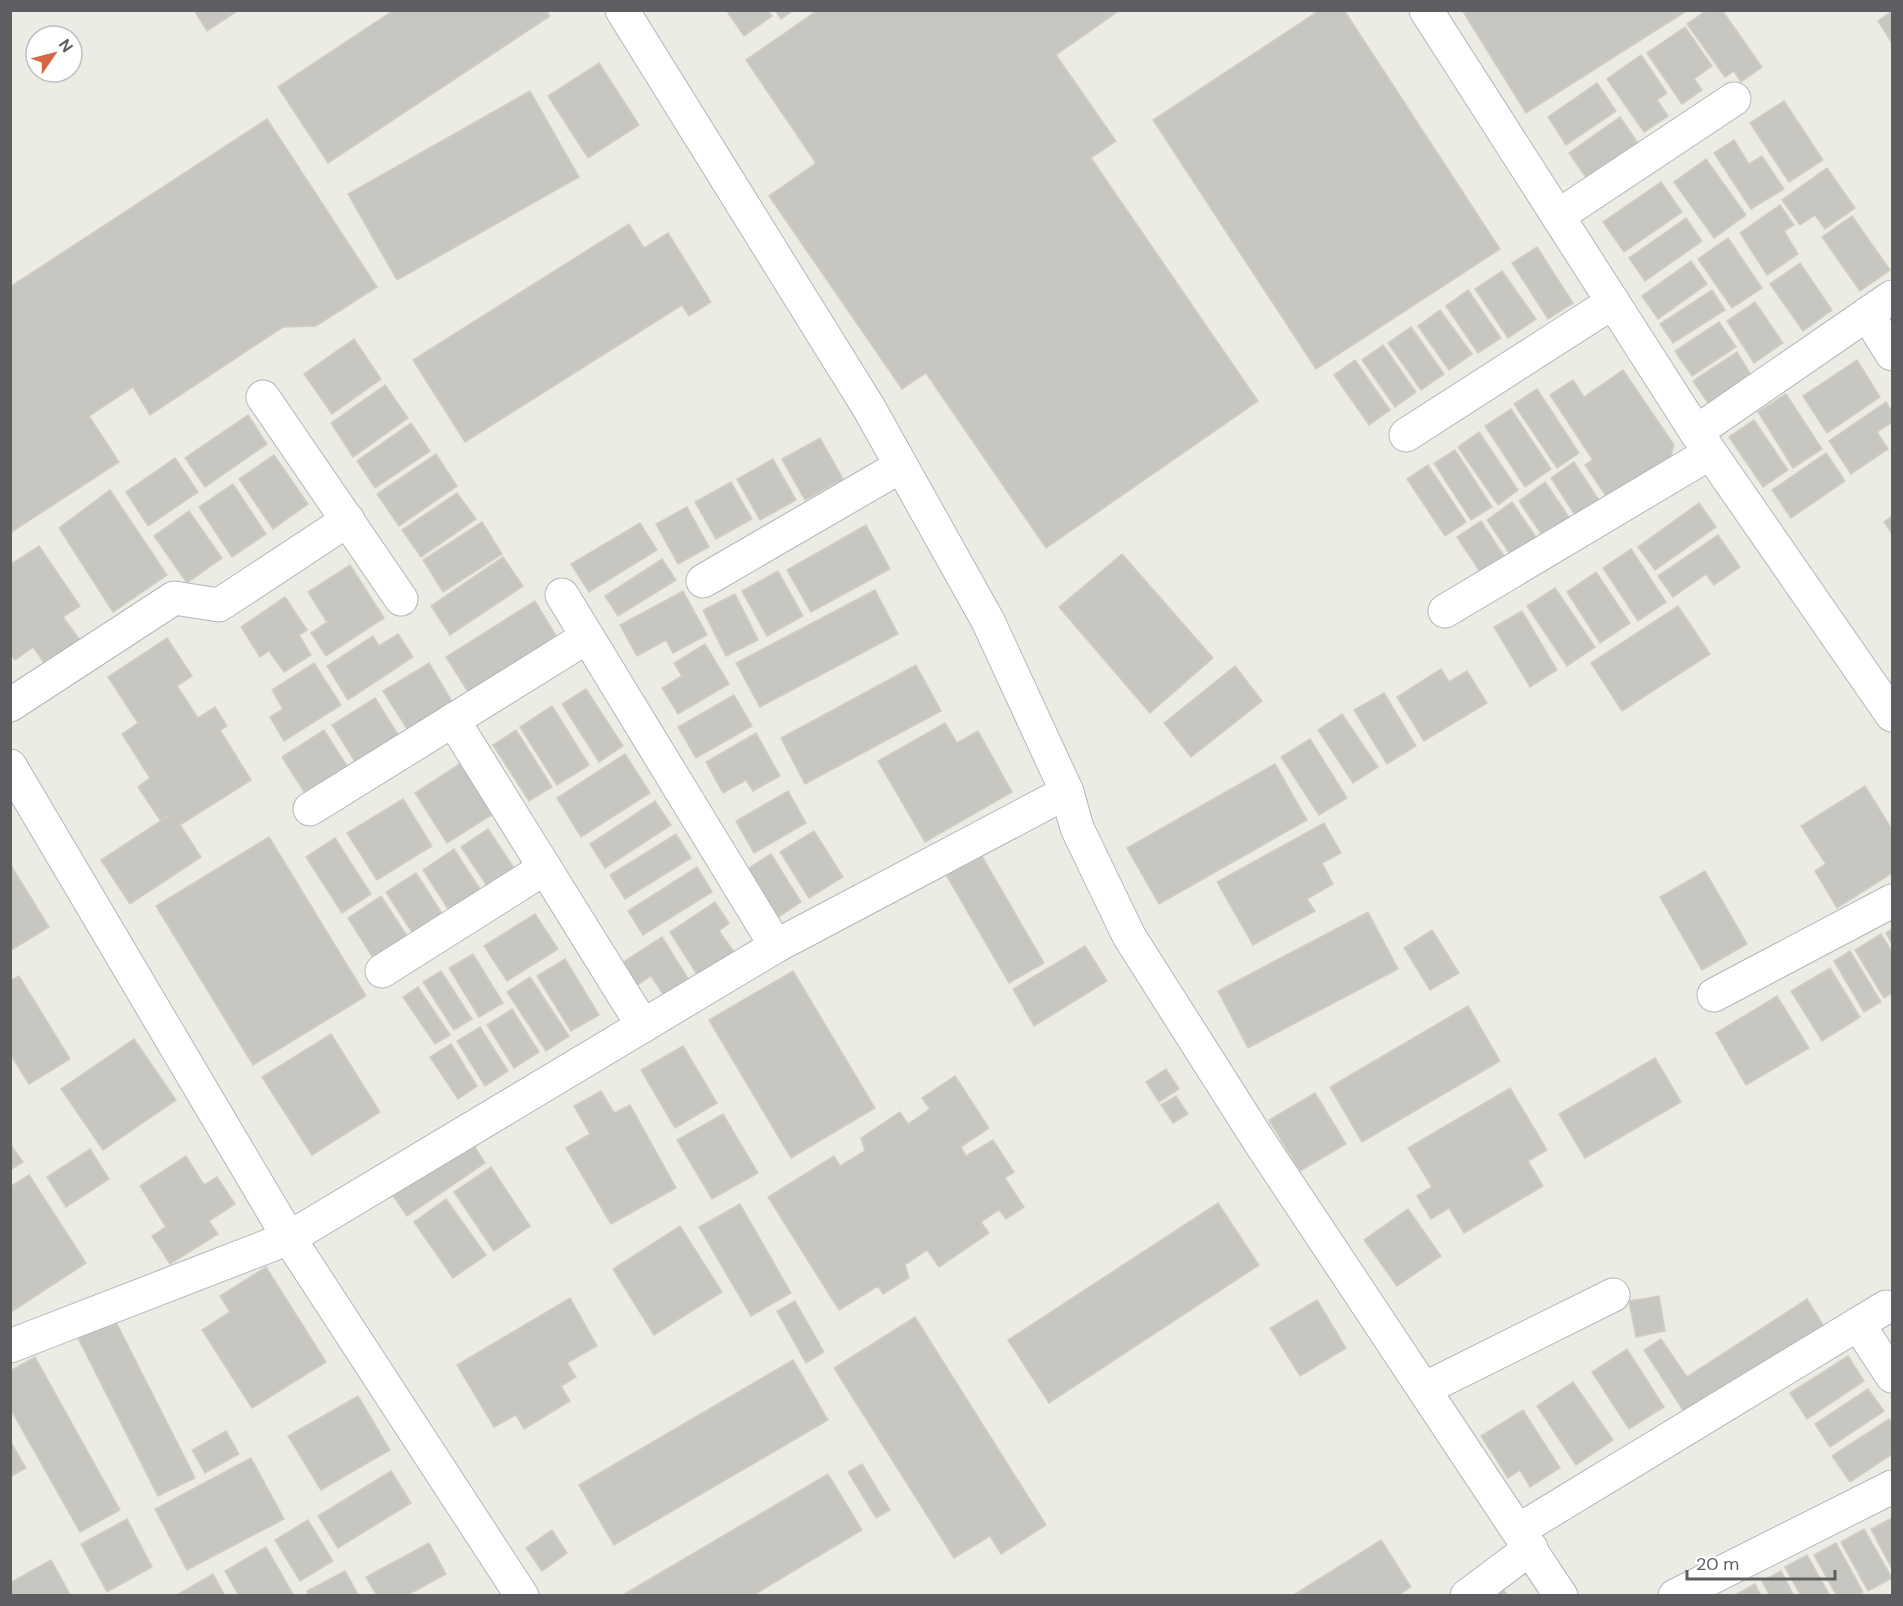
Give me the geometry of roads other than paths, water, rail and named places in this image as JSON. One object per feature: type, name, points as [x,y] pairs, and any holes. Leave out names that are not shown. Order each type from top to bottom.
[{"type":"street","points":[[622,10],[869,408],[988,621],[1067,792],[1077,828],[1129,936],[1259,1141],[1561,1596]]},
{"type":"street","points":[[1426,10],[1703,442],[1893,715]]},
{"type":"street","points":[[1558,216],[1734,99]]},
{"type":"street","points":[[1406,435],[1613,302]]},
{"type":"street","points":[[1445,611],[1703,442],[1880,305],[1893,354]]},
{"type":"street","points":[[263,397],[401,599]]},
{"type":"street","points":[[703,581],[901,466]]},
{"type":"street","points":[[10,705],[174,598],[219,605],[348,520]]},
{"type":"street","points":[[562,595],[776,946]]},
{"type":"street","points":[[310,809],[587,637]]},
{"type":"street","points":[[453,720],[643,1026]]},
{"type":"street","points":[[10,766],[289,1238],[522,1596]]},
{"type":"street","points":[[10,1346],[289,1238],[776,946],[1067,792]]},
{"type":"street","points":[[382,970],[545,868]]},
{"type":"street","points":[[1714,995],[1893,901]]},
{"type":"street","points":[[1425,1389],[1613,1295]]},
{"type":"street","points":[[1467,1596],[1525,1539],[1886,1307]]},
{"type":"street","points":[[1858,1324],[1893,1376]]},
{"type":"street","points":[[1675,1596],[1893,1487]]}]
